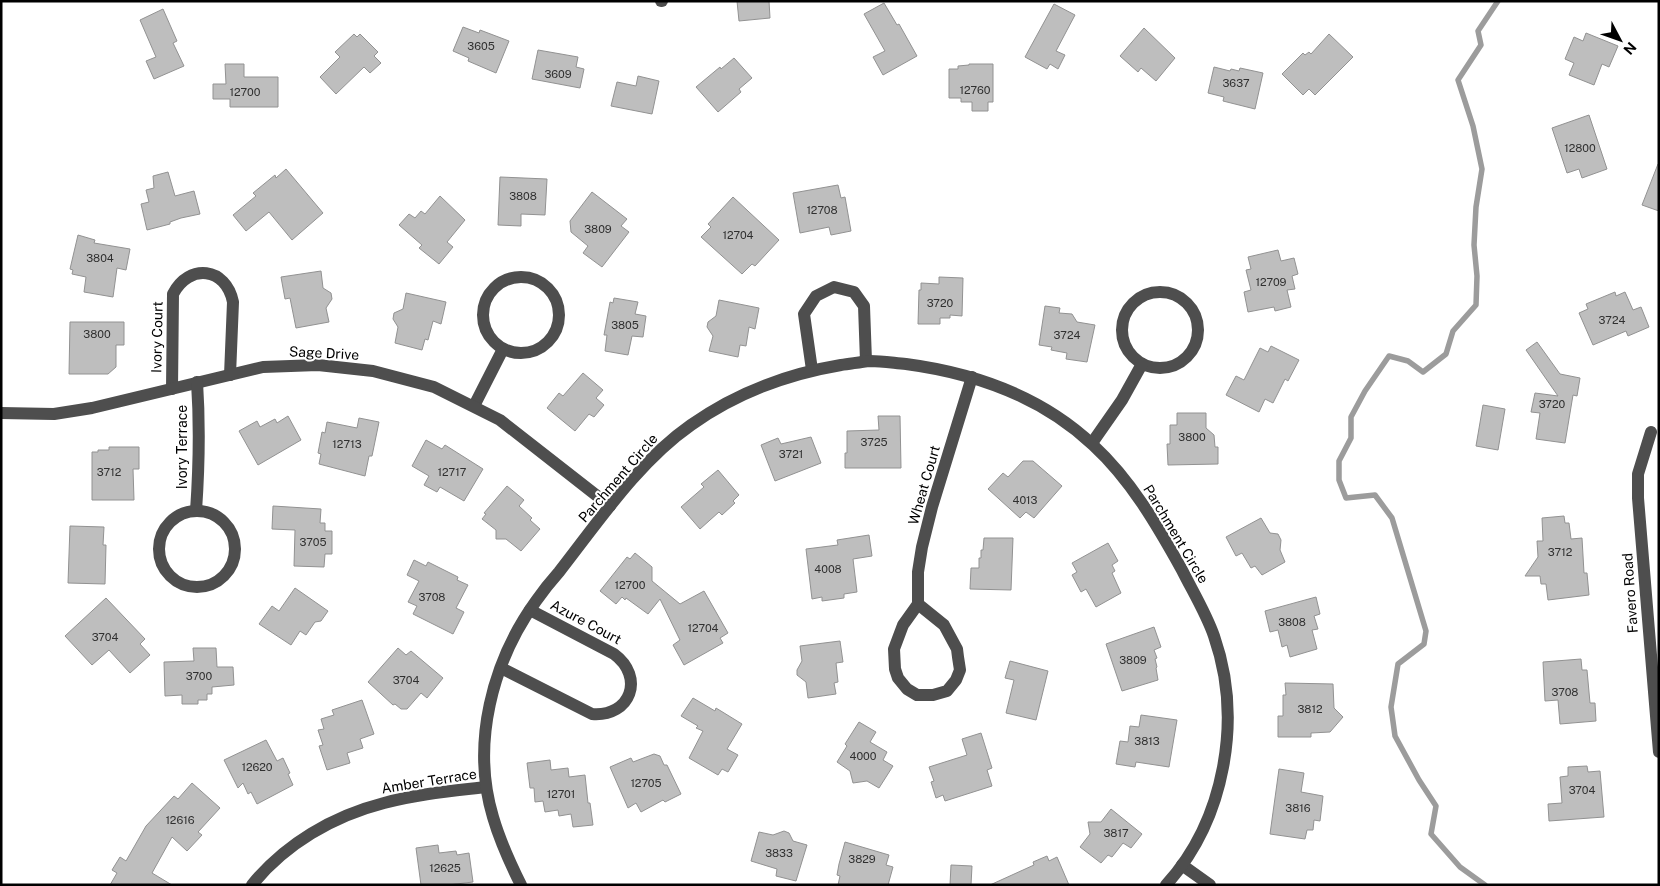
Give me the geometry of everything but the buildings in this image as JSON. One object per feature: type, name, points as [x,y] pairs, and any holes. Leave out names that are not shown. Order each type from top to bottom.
[{"type":"street","name":"Ivory Court","points":[[172,388],[173,294],[177,286],[192,274],[201,272],[211,274],[226,284],[231,292],[233,302],[230,375]]},
{"type":"street","points":[[528,278],[538,281],[552,294],[557,303],[558,313],[554,332],[541,347],[532,351],[522,353],[503,349],[488,336],[484,327],[483,307],[487,298],[492,289],[509,279],[528,278]]},
{"type":"street","points":[[812,370],[804,314],[816,296],[834,287],[854,292],[864,306],[866,361]]},
{"type":"street","points":[[1149,293],[1169,293],[1179,296],[1187,302],[1197,319],[1198,339],[1194,349],[1188,357],[1171,367],[1151,368],[1142,364],[1127,350],[1124,341],[1122,331],[1126,312],[1140,298],[1149,293]]},
{"type":"street","points":[[474,406],[503,349]]},
{"type":"street","name":"Parchment Circle","points":[[521,885],[498,834],[491,813],[484,769],[489,706],[501,668],[512,642],[530,610],[610,506],[644,466],[672,439],[691,425],[740,396],[767,384],[812,370],[866,361],[883,361],[925,367],[972,377],[1009,391],[1040,407],[1092,443],[1124,478],[1161,532],[1201,607],[1214,637],[1223,669],[1228,725],[1225,761],[1206,823],[1194,848],[1166,885]]},
{"type":"street","points":[[1092,443],[1122,400],[1142,364]]},
{"type":"street","name":"Sage Drive","points":[[1,413],[54,414],[92,408],[262,367],[318,365],[373,371],[434,387],[500,420],[610,506]]},
{"type":"street","name":"Wheat Court","points":[[918,604],[918,572],[922,547],[932,507],[972,377]]},
{"type":"street","name":"Ivory Terrace","points":[[196,511],[199,471],[197,382]]},
{"type":"street","name":"Favero Road","points":[[1651,432],[1638,474],[1638,498],[1656,684],[1659,752]]},
{"type":"street","points":[[196,511],[215,515],[223,521],[230,528],[236,548],[235,558],[226,575],[218,582],[199,588],[180,584],[172,578],[165,570],[159,551],[163,532],[169,524],[176,517],[196,511]]},
{"type":"street","points":[[918,604],[944,625],[957,649],[960,670],[956,680],[948,691],[933,695],[917,695],[907,689],[898,678],[894,669],[894,649],[899,632],[918,604]]},
{"type":"street","name":"Azure Court","points":[[501,668],[592,714],[602,715],[611,713],[619,708],[630,693],[631,675],[622,659],[530,610]]},
{"type":"street","name":"Amber Terrace","points":[[252,885],[272,863],[294,845],[319,828],[352,812],[384,802],[415,796],[486,787]]},
{"type":"street","points":[[1182,864],[1210,885]]},
{"type":"waterway","points":[[1485,885],[1460,867],[1431,834],[1436,806],[1419,780],[1395,736],[1391,707],[1398,664],[1424,644],[1426,631],[1392,518],[1375,495],[1346,498],[1339,480],[1339,461],[1351,438],[1351,417],[1365,391],[1389,356],[1408,361],[1423,372],[1446,354],[1453,331],[1476,305],[1477,276],[1474,245],[1476,207],[1482,169],[1473,126],[1458,80],[1481,45],[1478,31],[1498,1]]}]
